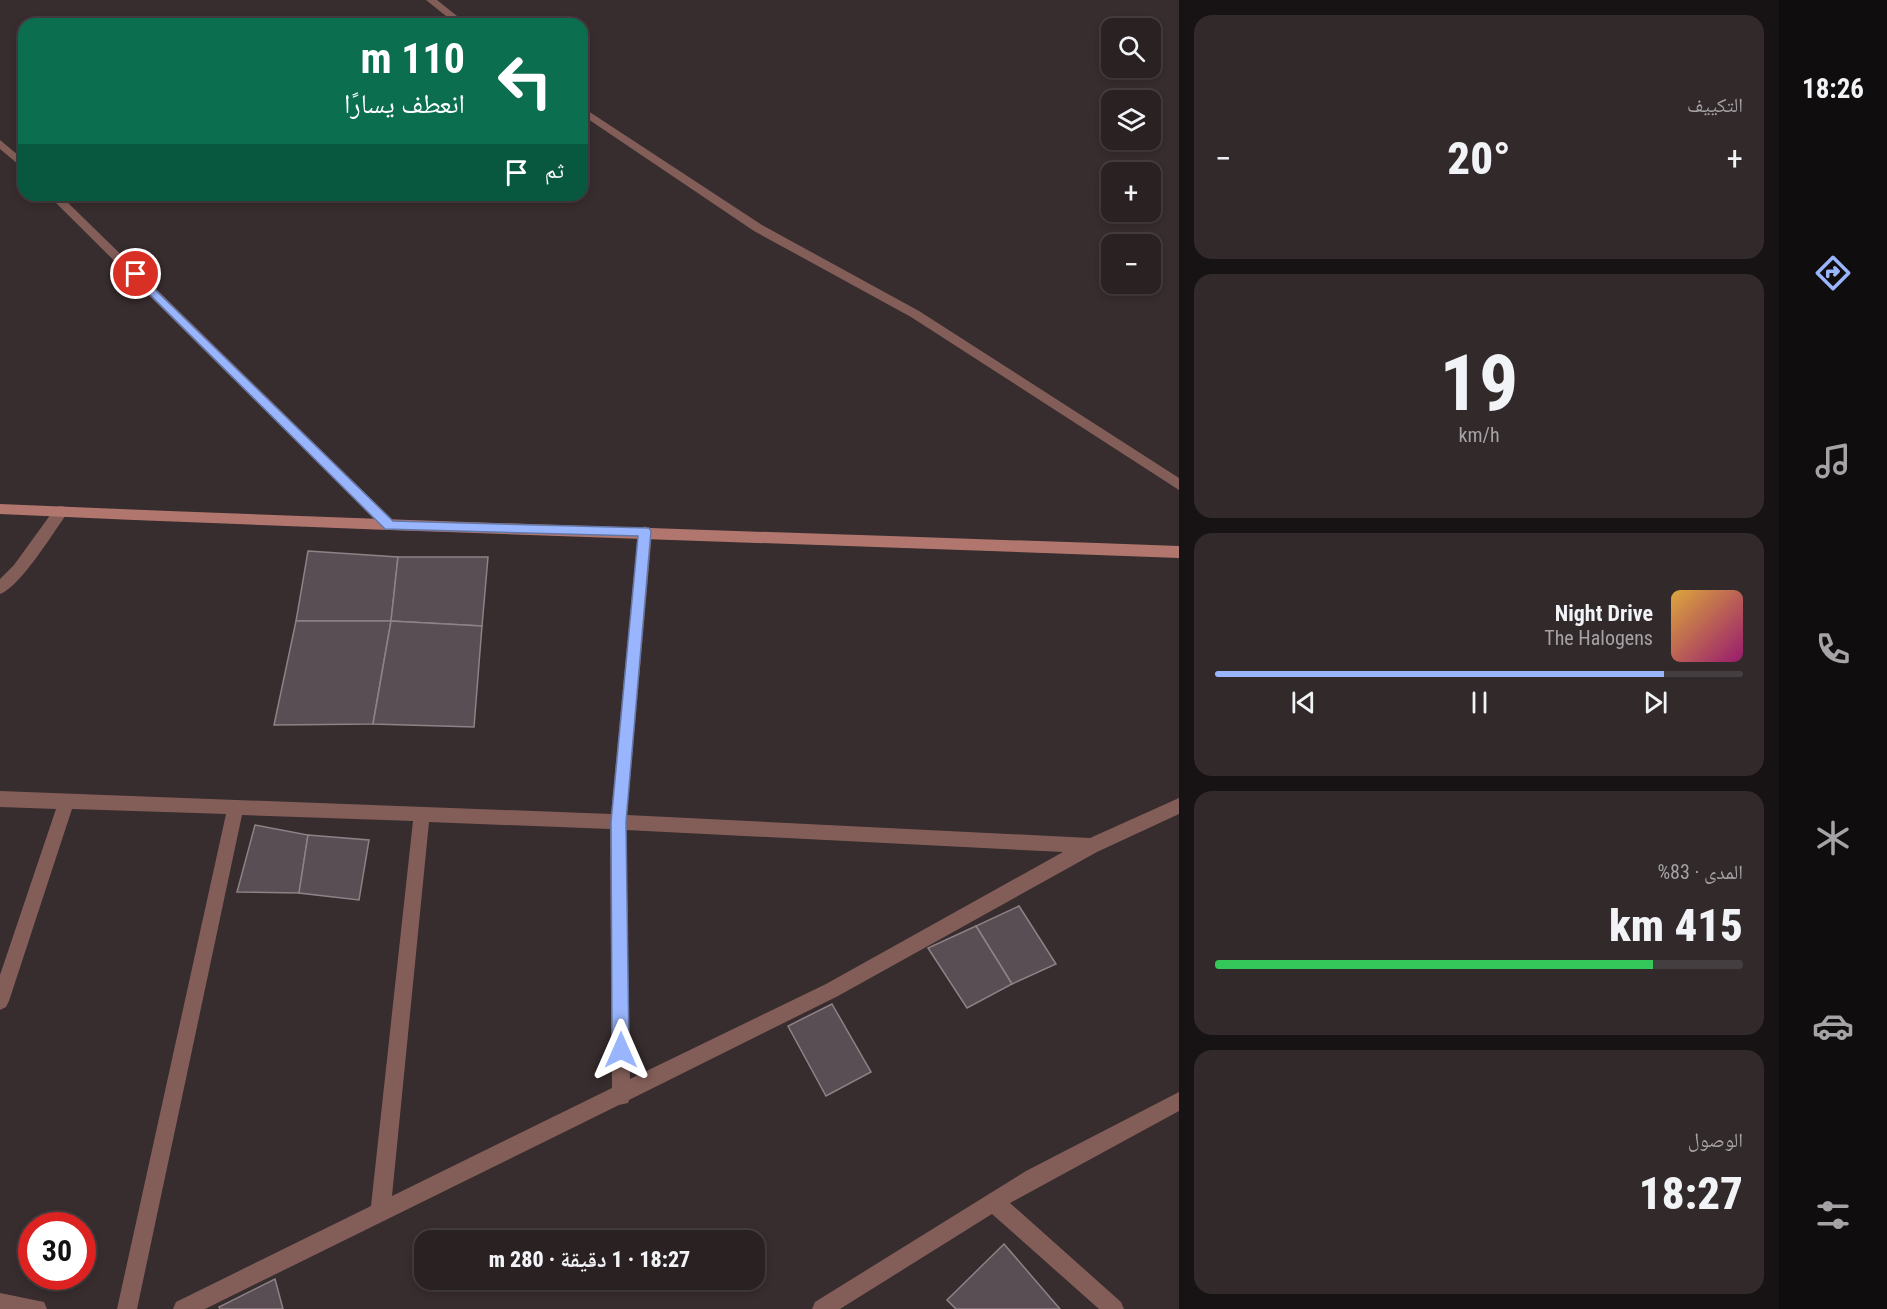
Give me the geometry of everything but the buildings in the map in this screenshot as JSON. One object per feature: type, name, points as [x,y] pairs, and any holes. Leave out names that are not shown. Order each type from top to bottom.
[{"type":"main road","points":[[0,509],[390,526],[645,531],[1179,552]]},
{"type":"street","points":[[431,0],[454,18]]},
{"type":"street","points":[[588,114],[758,228],[915,314],[1179,485]]},
{"type":"street","points":[[0,143],[18,160]]},
{"type":"street","points":[[60,201],[390,526]]},
{"type":"street","points":[[0,588],[19,569],[61,511]]},
{"type":"street","points":[[621,1096],[618,822],[645,531]]},
{"type":"street","points":[[0,799],[422,813],[1091,846]]},
{"type":"street","points":[[0,1001],[67,801]]},
{"type":"street","points":[[183,1309],[621,1096],[832,990],[1091,846],[1179,806]]},
{"type":"street","points":[[127,1309],[236,807]]},
{"type":"street","points":[[380,1214],[422,813]]},
{"type":"street","points":[[822,1309],[994,1202],[1104,1139],[1179,1101]]},
{"type":"street","points":[[994,1202],[1114,1309]]},
{"type":"street","points":[[0,1303],[37,1309]]},
{"type":"route","points":[[136,274],[390,526],[645,531],[618,822],[621,1050]]}]
